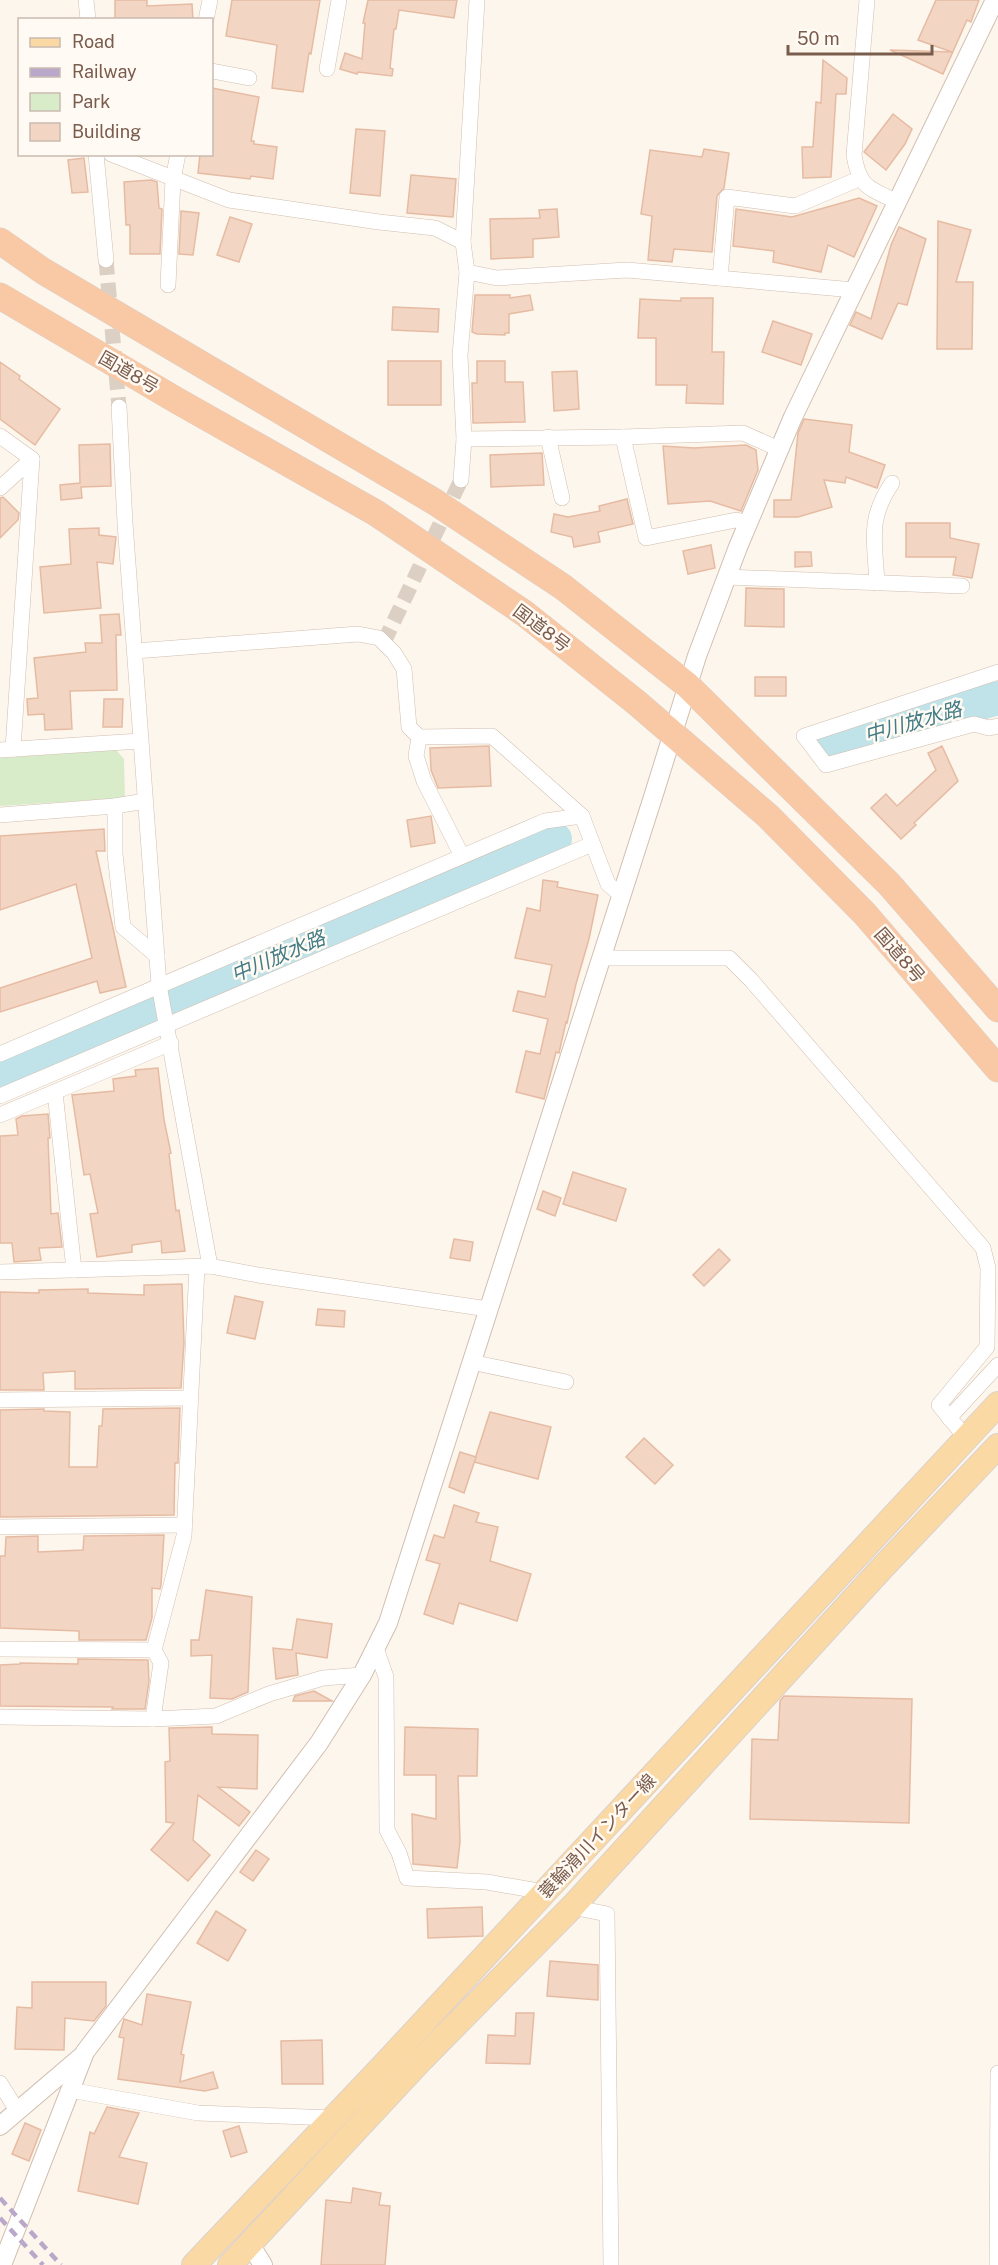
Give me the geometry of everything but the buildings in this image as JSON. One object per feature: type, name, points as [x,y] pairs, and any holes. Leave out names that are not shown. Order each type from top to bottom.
[{"type":"highway","points":[[0,241],[63,283],[435,502],[563,587],[687,686],[889,884],[998,1009]]},
{"type":"highway","name":"国道8号","points":[[0,296],[166,394],[376,513],[524,613],[637,703],[768,816],[865,914],[998,1069]]},
{"type":"main road","name":"蓑輪滑川インター線","points":[[194,2265],[998,1404]]},
{"type":"main road","name":"蓑輪滑川インター線","points":[[230,2265],[422,2059],[572,1907],[883,1567],[996,1451]]},
{"type":"street","points":[[86,0],[88,18]]},
{"type":"street","points":[[206,18],[210,0]]},
{"type":"street","points":[[327,69],[339,0]]},
{"type":"street","points":[[461,480],[464,439],[460,355],[467,272],[463,242],[477,0]]},
{"type":"street","points":[[867,0],[854,155],[857,174],[870,189],[896,201]]},
{"type":"street","points":[[0,2126],[85,2052],[319,1743],[362,1675],[388,1623],[687,686],[727,577],[779,449],[896,201],[995,0]]},
{"type":"street","points":[[213,71],[249,78]]},
{"type":"street","points":[[96,156],[106,260]]},
{"type":"street","points":[[116,156],[229,200],[435,228],[463,242]]},
{"type":"street","points":[[168,285],[173,179],[178,156]]},
{"type":"street","points":[[720,278],[727,197],[795,206],[861,178]]},
{"type":"street","points":[[467,272],[497,278],[627,270],[854,290]]},
{"type":"street","points":[[119,407],[140,741],[160,989],[171,1043],[204,1267],[189,1398],[184,1536],[154,1650],[161,1663],[153,1719]]},
{"type":"street","points":[[464,439],[743,433],[779,449]]},
{"type":"street","points":[[0,436],[32,459]]},
{"type":"street","points":[[548,437],[562,498]]},
{"type":"street","points":[[623,437],[646,538],[736,520],[748,523]]},
{"type":"street","points":[[32,459],[7,749],[140,741]]},
{"type":"street","points":[[0,488],[32,459]]},
{"type":"street","points":[[877,583],[874,522],[880,501],[892,483]]},
{"type":"street","points":[[727,577],[962,586]]},
{"type":"street","points":[[135,651],[358,634],[379,638],[394,653],[404,669],[409,728],[419,737],[492,736],[582,816],[608,884],[621,896]]},
{"type":"street","points":[[998,672],[804,736],[825,765],[974,724],[989,728],[998,726]]},
{"type":"street","points":[[419,737],[416,756],[424,781],[462,856]]},
{"type":"street","points":[[0,815],[115,806],[145,801]]},
{"type":"street","points":[[115,806],[115,854],[123,927],[157,956]]},
{"type":"street","points":[[0,1054],[160,989],[545,821],[582,816]]},
{"type":"street","points":[[0,1096],[166,1019],[592,844]]},
{"type":"street","points":[[601,958],[729,958],[759,989],[983,1248],[988,1268],[987,1347],[939,1405],[966,1438]]},
{"type":"street","points":[[0,1115],[171,1043]]},
{"type":"street","points":[[55,1092],[74,1270]]},
{"type":"street","points":[[0,1272],[204,1267],[488,1309]]},
{"type":"street","points":[[471,1362],[566,1382]]},
{"type":"street","points":[[949,1418],[998,1365]]},
{"type":"street","points":[[0,1400],[189,1398]]},
{"type":"street","points":[[0,1527],[184,1525]]},
{"type":"street","points":[[376,1648],[386,1677],[387,1830],[399,1853],[407,1878],[487,1882],[544,1892]]},
{"type":"street","points":[[0,1649],[154,1650]]},
{"type":"street","points":[[0,1717],[153,1719],[216,1716],[269,1694],[323,1678],[362,1675]]},
{"type":"street","points":[[572,1907],[607,1914],[611,2265]]},
{"type":"street","points":[[2,2265],[85,2052]]},
{"type":"street","points":[[997,2265],[998,2073]]},
{"type":"street","points":[[0,2083],[18,2112]]},
{"type":"street","points":[[70,2090],[198,2113],[333,2118]]},
{"type":"street","points":[[250,2244],[263,2265]]},
{"type":"green space","points":[[116,750],[124,759],[125,798],[0,806],[0,758]]},
{"type":"waterway","name":"中川放水路","points":[[827,746],[998,698]]},
{"type":"waterway","name":"中川放水路","points":[[0,1074],[555,839]]},
{"type":"tunnel","points":[[106,260],[119,407]]},
{"type":"tunnel","points":[[384,642],[461,480]]},
{"type":"railway","points":[[0,2198],[61,2265]]},
{"type":"railway","points":[[0,2218],[43,2265]]}]
